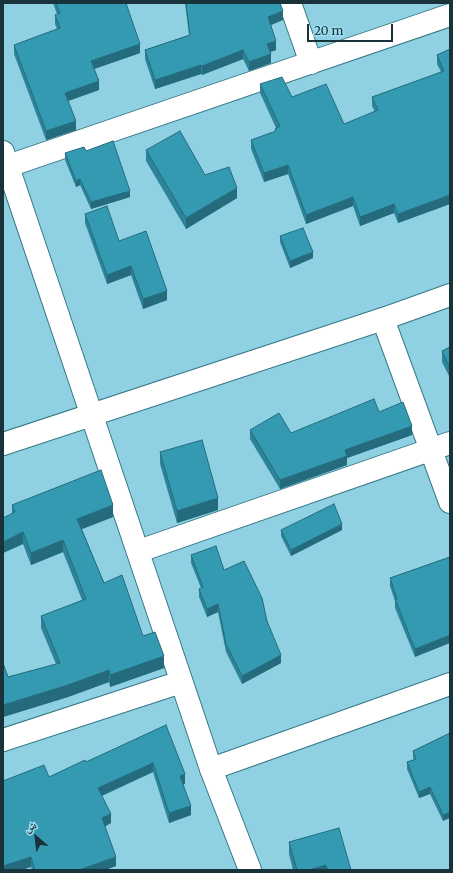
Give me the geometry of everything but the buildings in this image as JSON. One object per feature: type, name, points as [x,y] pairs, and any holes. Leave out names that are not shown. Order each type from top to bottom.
[{"type":"street","points":[[290,3],[311,63]]},
{"type":"street","points":[[250,870],[211,769],[5,159],[311,63],[450,15]]},
{"type":"street","points":[[3,444],[92,416],[383,319],[450,295]]},
{"type":"street","points":[[383,319],[440,446],[450,502]]},
{"type":"street","points":[[138,551],[440,446]]},
{"type":"street","points":[[3,740],[182,682]]},
{"type":"street","points":[[211,769],[450,684]]}]
